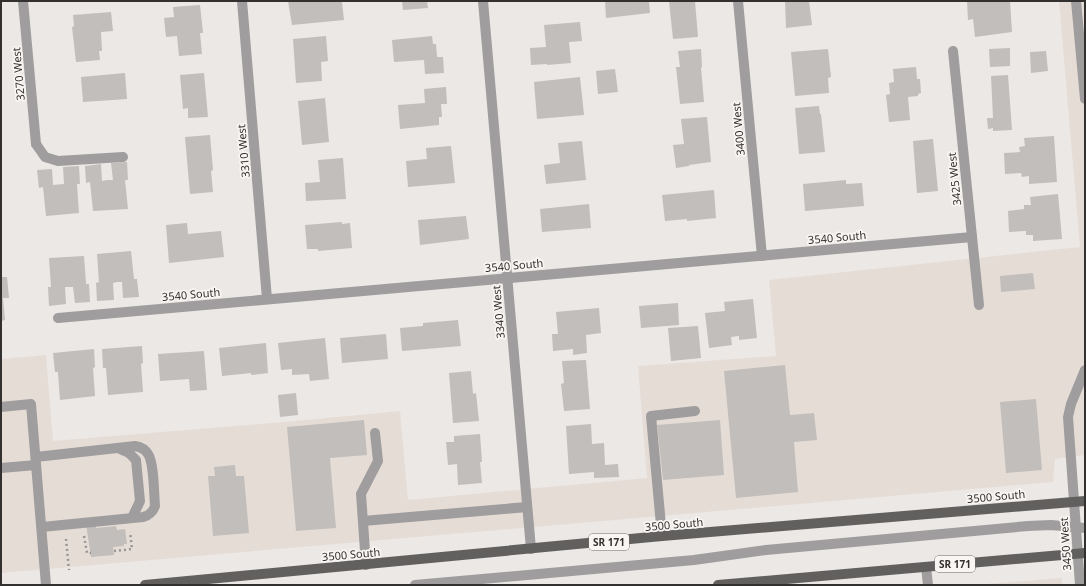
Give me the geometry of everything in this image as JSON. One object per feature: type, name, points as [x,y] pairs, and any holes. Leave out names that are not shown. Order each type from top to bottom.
[{"type":"main road","name":"3500 South","points":[[145,585],[662,536],[1085,500]]},
{"type":"main road","name":"SR 171","points":[[718,585],[1082,554]]},
{"type":"street","name":"3270 West","points":[[23,1],[36,144],[45,157],[58,161],[123,157]]},
{"type":"street","name":"3310 West","points":[[242,1],[267,299]]},
{"type":"street","name":"3340 West","points":[[483,1],[532,549]]},
{"type":"street","name":"3400 West","points":[[738,1],[762,256]]},
{"type":"street","points":[[1076,1],[1085,99]]},
{"type":"street","name":"3425 West","points":[[953,51],[979,305]]},
{"type":"street","name":"3540 South","points":[[58,318],[972,237]]},
{"type":"street","name":"3450 West","points":[[1080,585],[1082,554],[1081,528],[1074,501],[1068,417],[1071,404],[1085,370]]},
{"type":"street","points":[[1,407],[31,404],[46,585]]},
{"type":"street","points":[[662,536],[651,416],[695,411]]},
{"type":"street","points":[[366,565],[362,494],[378,461],[375,433]]},
{"type":"street","points":[[1,468],[36,461],[135,446],[141,447],[148,454],[151,461],[155,508],[145,517],[131,522],[42,527]]},
{"type":"street","points":[[120,449],[129,453],[136,460],[140,501],[131,522]]},
{"type":"street","points":[[363,521],[528,507]]},
{"type":"street","points":[[415,585],[694,560],[766,550],[1028,526],[1051,525],[1081,528]]},
{"type":"street","points":[[926,567],[928,585]]},
{"type":"path","points":[[114,551],[132,549],[131,522]]},
{"type":"path","points":[[79,537],[85,536],[87,554],[91,553]]},
{"type":"path","points":[[69,570],[66,538],[73,537]]},
{"type":"shaded area","points":[[1059,1],[1085,1],[1085,455],[1055,459],[1053,482],[1,573],[1,359],[46,355],[53,441],[400,411],[408,500],[647,478],[638,366],[776,356],[769,280],[1080,247]]},
{"type":"shaded area","points":[[1062,578],[1062,585],[974,585]]},
{"type":"building","points":[[288,1],[342,2],[344,20],[292,25]]},
{"type":"building","points":[[402,1],[427,1],[428,8],[403,10]]},
{"type":"building","points":[[605,1],[649,1],[650,13],[606,18]]},
{"type":"building","points":[[669,1],[695,1],[698,37],[673,39]]},
{"type":"building","points":[[785,1],[809,1],[812,25],[786,28]]},
{"type":"building","points":[[967,1],[1010,1],[1012,32],[975,37],[973,19],[968,20]]},
{"type":"building","points":[[200,5],[203,33],[200,33],[202,54],[179,56],[177,36],[166,37],[164,18],[174,17],[173,7]]},
{"type":"building","points":[[111,12],[113,31],[101,32],[102,51],[99,51],[100,60],[76,62],[72,27],[74,26],[73,15]]},
{"type":"building","points":[[580,22],[582,41],[569,42],[571,63],[531,65],[530,48],[546,47],[544,25]]},
{"type":"building","points":[[326,36],[328,61],[321,62],[322,81],[296,83],[293,39]]},
{"type":"building","points":[[432,36],[433,44],[436,44],[437,57],[443,57],[444,73],[425,74],[424,60],[394,62],[392,40]]},
{"type":"building","points":[[1010,48],[1010,66],[990,67],[989,49]]},
{"type":"building","points":[[701,49],[704,102],[680,104],[676,67],[680,67],[678,51]]},
{"type":"building","points":[[828,49],[831,77],[828,78],[829,93],[795,96],[791,52]]},
{"type":"building","points":[[1046,51],[1048,71],[1031,73],[1030,52]]},
{"type":"building","points":[[916,67],[917,79],[920,79],[921,93],[918,94],[918,96],[908,97],[910,120],[889,122],[886,95],[890,94],[889,83],[894,82],[893,69]]},
{"type":"building","points":[[615,69],[618,92],[598,94],[596,71]]},
{"type":"building","points":[[125,73],[127,99],[83,102],[81,77]]},
{"type":"building","points":[[204,73],[208,117],[188,118],[188,108],[183,109],[180,75]]},
{"type":"building","points":[[1008,75],[1012,130],[993,131],[993,128],[988,129],[987,118],[993,118],[991,76]]},
{"type":"building","points":[[580,77],[584,115],[537,119],[534,82]]},
{"type":"building","points":[[446,87],[447,104],[441,104],[442,117],[439,117],[439,125],[400,129],[398,105],[425,103],[424,89]]},
{"type":"building","points":[[325,98],[329,142],[302,145],[298,101]]},
{"type":"building","points":[[819,106],[825,152],[799,154],[795,108]]},
{"type":"building","points":[[707,117],[711,162],[676,168],[673,145],[684,144],[681,119]]},
{"type":"building","points":[[210,135],[213,192],[190,194],[185,137]]},
{"type":"building","points":[[1054,136],[1057,182],[1029,184],[1029,176],[1022,177],[1021,173],[1005,174],[1004,153],[1020,152],[1019,147],[1025,146],[1024,138]]},
{"type":"building","points":[[933,139],[938,191],[917,193],[913,141]]},
{"type":"building","points":[[582,141],[586,180],[546,184],[544,165],[560,163],[558,143]]},
{"type":"building","points":[[451,146],[455,183],[408,187],[406,161],[427,159],[426,148]]},
{"type":"building","points":[[343,158],[346,199],[306,201],[305,183],[320,182],[318,160]]},
{"type":"building","points":[[127,162],[128,180],[125,180],[128,209],[93,211],[90,182],[86,183],[85,166],[101,164],[102,181],[113,180],[111,163]]},
{"type":"building","points":[[79,166],[80,184],[77,184],[79,213],[46,216],[43,187],[39,188],[37,170],[52,169],[53,185],[64,184],[63,167]]},
{"type":"building","points":[[846,180],[846,184],[862,183],[864,206],[805,211],[803,184]]},
{"type":"building","points":[[714,190],[716,218],[687,221],[687,219],[665,221],[662,195]]},
{"type":"building","points":[[1058,194],[1062,239],[1033,241],[1033,235],[1026,235],[1026,231],[1009,232],[1008,211],[1024,209],[1024,205],[1031,205],[1030,197]]},
{"type":"building","points":[[589,204],[591,228],[542,232],[540,209]]},
{"type":"building","points":[[466,216],[469,239],[420,245],[418,220]]},
{"type":"building","points":[[342,222],[342,224],[350,223],[352,248],[318,251],[318,249],[307,249],[305,225]]},
{"type":"building","points":[[187,223],[188,234],[221,231],[224,257],[169,263],[166,225]]},
{"type":"building","points":[[131,251],[134,279],[137,279],[139,297],[123,298],[122,282],[117,282],[113,283],[114,300],[97,301],[96,283],[99,282],[97,254]]},
{"type":"building","points":[[84,256],[86,284],[89,284],[90,302],[75,303],[73,287],[65,287],[66,304],[49,306],[48,287],[51,287],[49,258]]},
{"type":"building","points":[[1033,273],[1035,289],[1001,292],[1000,276]]},
{"type":"building","points":[[1,277],[7,277],[9,298],[3,298],[5,320],[1,321]]},
{"type":"building","points":[[753,299],[757,338],[739,340],[739,336],[731,337],[732,345],[709,348],[705,313],[725,311],[724,302]]},
{"type":"building","points":[[678,303],[679,325],[641,328],[639,306]]},
{"type":"building","points":[[599,308],[601,333],[586,335],[587,353],[573,355],[573,349],[553,351],[552,334],[558,334],[556,312]]},
{"type":"building","points":[[458,320],[461,346],[402,351],[400,328],[423,326],[423,323]]},
{"type":"building","points":[[698,326],[701,358],[671,361],[668,328]]},
{"type":"building","points":[[386,334],[388,359],[342,363],[340,338]]},
{"type":"building","points":[[325,338],[329,379],[310,381],[309,374],[292,375],[292,369],[281,370],[278,343]]},
{"type":"building","points":[[266,343],[268,373],[222,376],[219,348]]},
{"type":"building","points":[[142,346],[143,363],[141,364],[143,392],[108,395],[106,368],[103,368],[102,349]]},
{"type":"building","points":[[94,349],[95,367],[93,368],[95,396],[60,400],[58,372],[55,372],[53,353]]},
{"type":"building","points":[[204,351],[207,390],[190,391],[189,379],[160,381],[158,354]]},
{"type":"building","points":[[586,360],[590,409],[564,411],[561,384],[564,383],[562,361]]},
{"type":"building","points":[[785,365],[790,415],[814,413],[817,440],[794,442],[798,492],[736,498],[724,371]]},
{"type":"building","points":[[471,371],[473,394],[476,393],[479,421],[453,423],[449,373]]},
{"type":"building","points":[[296,393],[298,415],[280,417],[278,395]]},
{"type":"building","points":[[1036,399],[1042,470],[1006,473],[1000,402]]},
{"type":"building","points":[[364,420],[367,455],[330,458],[336,528],[296,531],[287,427]]},
{"type":"building","points":[[720,420],[724,475],[663,480],[657,425]]},
{"type":"building","points":[[591,424],[592,444],[604,443],[605,465],[618,464],[619,477],[594,478],[594,472],[569,474],[566,426]]},
{"type":"building","points":[[480,434],[482,483],[458,485],[457,464],[448,465],[446,442],[454,442],[454,436]]},
{"type":"building","points":[[235,465],[236,476],[244,476],[249,533],[213,536],[208,476],[215,476],[214,467]]},
{"type":"building","points":[[86,524],[96,524],[96,528],[116,526],[117,530],[125,529],[127,544],[124,544],[124,546],[113,547],[114,555],[91,557]]}]
